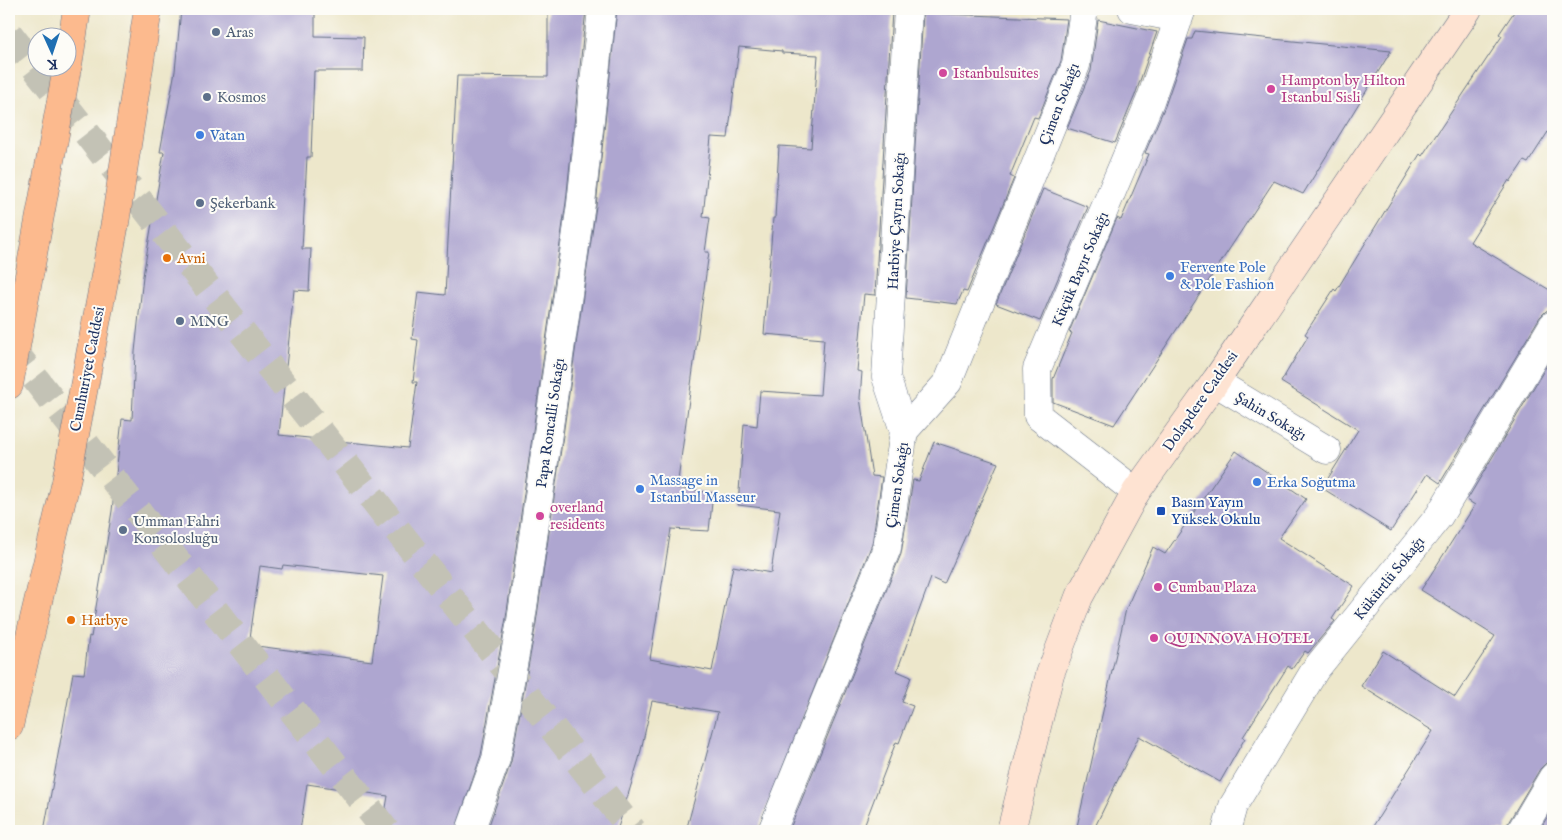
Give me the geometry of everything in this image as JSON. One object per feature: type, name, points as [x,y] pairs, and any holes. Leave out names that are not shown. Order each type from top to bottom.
[{"type":"main road","points":[[74,28],[77,9]]},
{"type":"main road","name":"Cumhuriyet Caddesi","points":[[9,726],[70,462],[116,223],[148,9]]},
{"type":"main road","name":"Dolapdere Caddesi","points":[[1010,831],[1050,674],[1080,597],[1136,492],[1215,382],[1468,9]]},
{"type":"main road","points":[[9,385],[65,78]]},
{"type":"street","name":"Papa Roncalli Sokağı","points":[[470,831],[496,758],[520,621],[581,204],[602,9]]},
{"type":"street","name":"Harbiye Çayırı Sokağı","points":[[904,431],[886,377],[908,9]]},
{"type":"street","name":"Çimen Sokağı","points":[[772,831],[888,548],[904,431],[948,382],[1076,65],[1084,9]]},
{"type":"street","points":[[1132,9],[1180,13]]},
{"type":"street","name":"Küçük Bayır Sokağı","points":[[1136,492],[1038,416],[1037,369],[1150,100],[1180,13]]},
{"type":"street","name":"Kükürtlü Sokağı","points":[[1226,831],[1233,806],[1315,670],[1439,516],[1553,325]]},
{"type":"street","name":"Şahin Sokağı","points":[[1215,382],[1327,450]]},
{"type":"street","points":[[1521,831],[1553,777]]},
{"type":"building","points":[[181,9],[315,9],[315,36],[364,37],[363,71],[314,71],[311,157],[307,157],[302,249],[311,249],[309,291],[294,290],[279,435],[408,448],[417,382],[413,382],[418,340],[412,339],[418,292],[445,295],[457,76],[548,77],[548,9],[586,9],[566,202],[506,618],[481,755],[455,831],[382,831],[388,796],[307,784],[300,831],[44,831],[73,673],[84,674],[89,636],[91,637],[112,511],[122,419],[132,420],[135,352],[143,276],[164,152],[160,152],[175,71]],"holes":[[[283,565],[383,576],[372,661],[249,645],[260,566],[282,569]]]},
{"type":"building","points":[[617,9],[880,9],[880,11],[892,11],[875,295],[864,294],[857,371],[862,372],[860,398],[872,476],[882,477],[872,544],[757,831],[686,831],[718,712],[652,701],[639,759],[617,831],[487,831],[511,762],[536,623],[596,206]],"holes":[[[739,47],[782,51],[782,53],[818,55],[811,148],[779,146],[775,218],[773,218],[764,334],[824,339],[820,395],[760,391],[757,426],[744,424],[738,505],[780,510],[771,573],[733,566],[712,671],[650,659],[671,529],[709,531],[713,493],[677,488],[709,252],[705,252],[710,218],[703,217],[711,137],[728,138]]]},
{"type":"building","points":[[1516,9],[1553,9],[1553,124],[1528,163],[1524,161],[1510,182],[1509,180],[1470,242],[1553,292],[1553,309],[1546,311],[1540,317],[1440,483],[1427,474],[1391,531],[1322,488],[1358,430],[1281,382],[1308,336],[1305,334],[1334,289],[1336,291],[1420,154],[1422,156],[1502,36],[1499,34]]},
{"type":"building","points":[[923,13],[1067,19],[1061,61],[1038,118],[1034,117],[1010,176],[1014,178],[967,292],[963,291],[957,304],[906,298]]},
{"type":"building","points":[[1098,20],[1157,32],[1135,95],[1115,143],[1067,128],[1091,71]]},
{"type":"building","points":[[1195,31],[1391,51],[1303,194],[1274,181],[1114,425],[1053,402],[1053,379],[1072,333],[1069,332],[1117,218],[1121,220],[1149,154],[1145,153],[1165,106],[1188,39],[1192,39]]},
{"type":"building","points":[[1043,189],[1088,207],[1040,321],[996,304]]},
{"type":"building","points":[[1553,355],[1553,761],[1546,763],[1540,769],[1505,831],[1370,831],[1433,731],[1361,686],[1383,651],[1455,697],[1495,636],[1421,590],[1475,505],[1467,500]]},
{"type":"building","points":[[934,442],[998,463],[944,584],[931,578],[897,671],[911,677],[902,702],[913,706],[899,743],[896,742],[862,831],[789,831],[901,554],[913,480],[919,481]]},
{"type":"building","points":[[1236,451],[1306,499],[1279,538],[1354,586],[1332,619],[1335,621],[1308,653],[1305,651],[1292,669],[1288,666],[1243,737],[1245,738],[1220,782],[1139,736],[1093,831],[1076,831],[1126,609],[1153,547],[1165,554]]},
{"type":"building","points":[[1553,807],[1553,831],[1539,831]]},
{"type":"tunnel","points":[[9,34],[633,831]]},
{"type":"tunnel","points":[[9,345],[386,831]]},
{"type":"place","name":"Aras","points":[[216,32]]},
{"type":"place","name":"Istanbulsuites","points":[[943,73]]},
{"type":"place","name":"Hampton by Hilton Istanbul Sisli","points":[[1271,89]]},
{"type":"place","name":"Kosmos","points":[[207,97]]},
{"type":"place","name":"Vatan","points":[[200,135]]},
{"type":"place","name":"Şekerbank","points":[[200,203]]},
{"type":"place","name":"Avni","points":[[167,258]]},
{"type":"place","name":"Fervente Pole & Pole Fashion","points":[[1170,276]]},
{"type":"place","name":"MNG","points":[[180,321]]},
{"type":"place","name":"Erka Soğutma","points":[[1257,482]]},
{"type":"place","name":"Massage in Istanbul Masseur","points":[[640,489]]},
{"type":"place","name":"Basın Yayın Yüksek Okulu","points":[[1161,511]]},
{"type":"place","name":"overland residents","points":[[540,516]]},
{"type":"place","name":"Umman Fahri Konsolosluğu","points":[[123,530]]},
{"type":"place","name":"Cumbau Plaza","points":[[1158,587]]},
{"type":"place","name":"Harbye","points":[[71,620]]},
{"type":"place","name":"QUINNOVA HOTEL","points":[[1154,638]]}]
